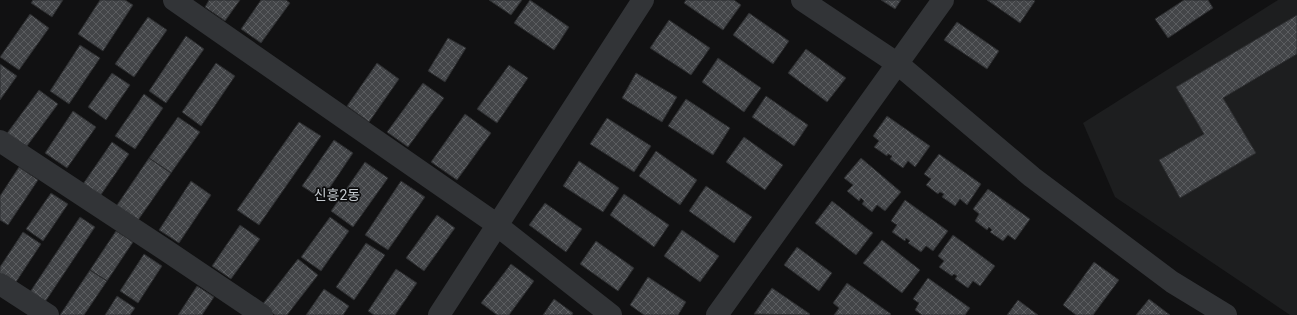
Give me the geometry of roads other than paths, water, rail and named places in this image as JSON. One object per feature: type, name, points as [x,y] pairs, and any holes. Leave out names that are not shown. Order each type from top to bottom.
[{"type":"street","points":[[174,0],[496,225],[611,315]]},
{"type":"street","points":[[439,315],[643,0]]},
{"type":"street","points":[[802,0],[898,64],[1032,177],[1172,282],[1226,315]]},
{"type":"street","points":[[716,315],[943,0]]},
{"type":"street","points":[[0,141],[262,315]]},
{"type":"street","points":[[0,284],[48,315]]},
{"type":"district","name":"신흥2동","points":[[337,195]]}]
